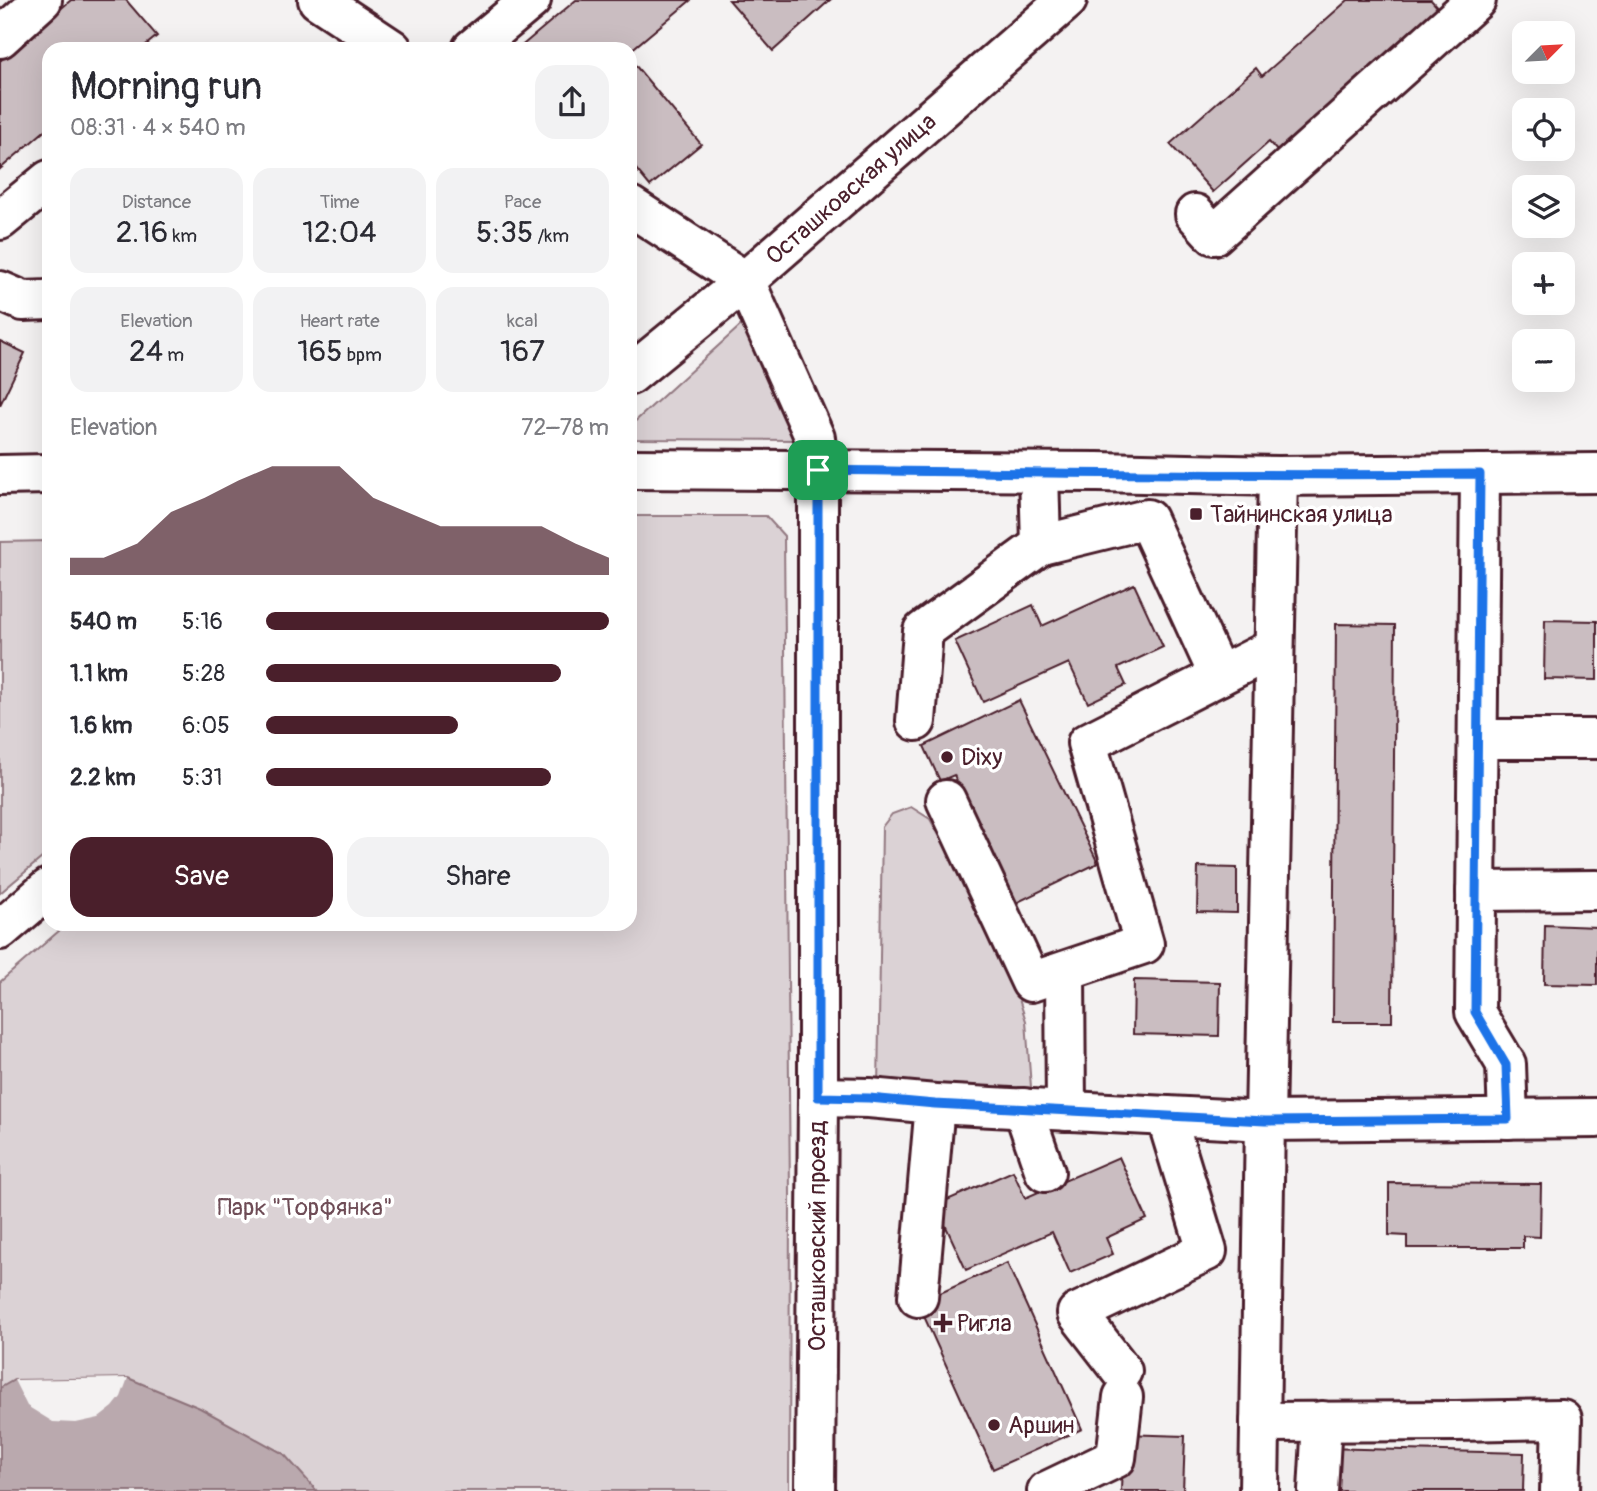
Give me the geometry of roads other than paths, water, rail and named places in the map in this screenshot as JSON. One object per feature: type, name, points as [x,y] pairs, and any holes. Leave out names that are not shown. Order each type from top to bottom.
[{"type":"street","points":[[0,38],[42,0]]},
{"type":"street","points":[[318,0],[381,42]]},
{"type":"street","points":[[480,42],[530,0]]},
{"type":"street","name":"Осташковская улица","points":[[637,369],[745,281],[1067,0]]},
{"type":"street","points":[[1195,214],[1214,235],[1476,0]]},
{"type":"street","points":[[0,220],[42,186]]},
{"type":"street","points":[[637,211],[745,281]]},
{"type":"street","name":"Осташковский проезд","points":[[745,281],[815,438],[818,470],[815,1491]]},
{"type":"street","points":[[0,291],[23,301],[42,300]]},
{"type":"street","points":[[637,469],[1278,475],[1597,473]]},
{"type":"street","points":[[1039,472],[1041,545]]},
{"type":"street","points":[[0,475],[42,474]]},
{"type":"street","points":[[1480,474],[1475,1012],[1506,1065],[1508,1119]]},
{"type":"street","points":[[1259,1491],[1278,475]]},
{"type":"street","points":[[916,721],[922,631],[1041,545],[1147,519],[1219,676]]},
{"type":"street","points":[[946,800],[1031,982],[1144,944],[1087,743],[1274,648]]},
{"type":"street","points":[[1478,739],[1597,739]]},
{"type":"street","points":[[1476,891],[1597,890]]},
{"type":"street","points":[[0,930],[42,894]]},
{"type":"street","points":[[1065,971],[1066,1111]]},
{"type":"street","points":[[818,1097],[1265,1121],[1597,1118]]},
{"type":"street","points":[[918,1297],[935,1104]]},
{"type":"street","points":[[1023,1108],[1045,1172]]},
{"type":"street","points":[[1047,1491],[1116,1474],[1123,1384],[1077,1313],[1207,1251],[1166,1116]]},
{"type":"street","points":[[1260,1422],[1562,1419],[1560,1491]]},
{"type":"street","points":[[1318,1491],[1322,1421]]},
{"type":"place","name":"Тайнинская улица","points":[[1196,514]]},
{"type":"place","name":"Dixy","points":[[947,757]]},
{"type":"place","name":"Ригла","points":[[943,1323]]},
{"type":"place","name":"Аршин","points":[[994,1425]]},
{"type":"park label","name":"Парк \"Торфянка\"","points":[[305,1207]]}]
